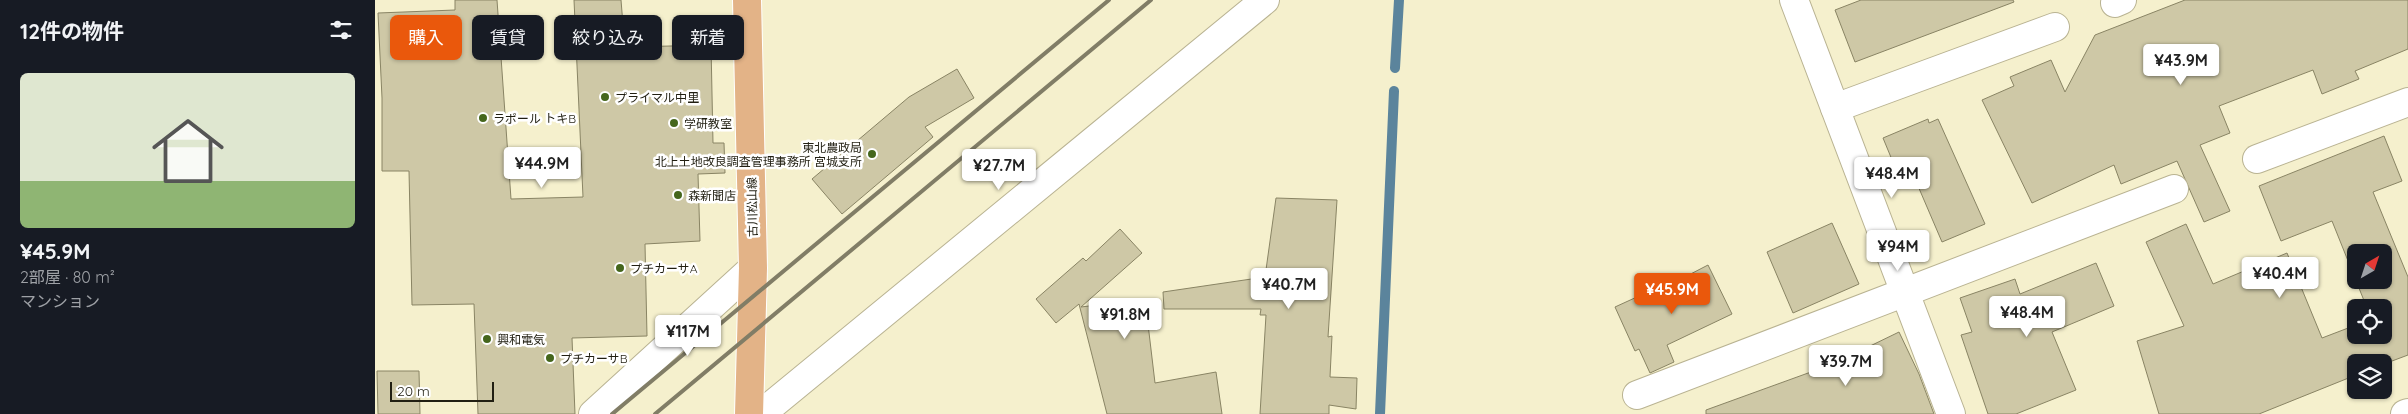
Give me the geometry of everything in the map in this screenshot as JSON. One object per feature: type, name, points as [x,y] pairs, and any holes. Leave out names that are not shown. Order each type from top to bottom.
[{"type":"main road","name":"古川松山線","points":[[747,0],[753,268],[749,414]]},
{"type":"street","points":[[761,414],[1265,0]]},
{"type":"street","points":[[1794,0],[1951,414]]},
{"type":"street","points":[[1835,108],[2055,26]]},
{"type":"street","points":[[2257,159],[2408,102]]},
{"type":"street","points":[[1637,395],[2174,189]]},
{"type":"street","points":[[593,414],[753,268]]},
{"type":"building","points":[[455,0],[497,0],[498,15],[472,15],[472,60],[501,60],[511,199],[583,197],[577,60],[662,60],[662,46],[672,46],[672,60],[711,60],[713,143],[724,143],[725,173],[698,174],[700,241],[645,244],[647,336],[572,338],[575,414],[478,414],[474,304],[412,305],[409,171],[382,171],[382,98],[378,13],[455,10]]},
{"type":"building","points":[[574,0],[621,0],[622,15],[575,15]]},
{"type":"building","points":[[1861,0],[2013,0],[2014,2],[1855,62],[1835,10]]},
{"type":"building","points":[[2185,0],[2408,0],[2408,49],[2355,71],[2359,79],[2322,94],[2313,70],[2219,106],[2230,133],[2200,145],[2230,211],[2204,222],[2177,161],[2121,184],[2114,165],[2032,203],[1982,100],[2014,86],[2010,77],[2051,60],[2065,92],[2095,35]]},
{"type":"building","points":[[957,69],[974,98],[925,127],[933,137],[842,214],[812,179],[909,97]]},
{"type":"building","points":[[1928,119],[1929,123],[1938,119],[1985,224],[1942,242],[1915,179],[1902,184],[1883,138]]},
{"type":"building","points":[[2384,136],[2402,181],[2373,192],[2408,277],[2408,355],[2392,361],[2392,354],[2347,354],[2347,379],[2259,414],[2159,414],[2137,341],[2184,326],[2146,242],[2186,224],[2213,284],[2287,253],[2322,338],[2347,328],[2347,344],[2392,344],[2392,299],[2363,299],[2359,289],[2393,289],[2393,244],[2347,244],[2347,258],[2332,221],[2281,241],[2259,186]]},
{"type":"building","points":[[1276,198],[1337,200],[1328,337],[1332,336],[1330,377],[1357,378],[1356,409],[1329,405],[1329,414],[1260,414],[1266,315],[1260,315],[1261,309],[1164,309],[1163,292],[1265,277]]},
{"type":"building","points":[[1832,223],[1859,284],[1793,313],[1767,252]]},
{"type":"building","points":[[1120,229],[1142,253],[1081,307],[1145,299],[1155,383],[1216,372],[1222,414],[1107,414],[1079,304],[1056,323],[1036,299],[1083,258],[1086,261]]},
{"type":"building","points":[[2096,263],[2114,306],[2052,332],[2076,390],[2016,414],[1988,414],[1961,335],[1972,332],[1960,298],[2015,279],[2020,294]]},
{"type":"building","points":[[1708,265],[1732,314],[1667,345],[1674,362],[1650,373],[1639,349],[1635,351],[1615,307],[1650,291],[1652,294]]},
{"type":"building","points":[[1899,332],[1919,374],[1934,414],[1706,414],[1706,410],[1833,364]]},
{"type":"building","points":[[377,371],[419,371],[420,414],[378,414]]},
{"type":"waterway","points":[[1395,68],[1399,0]]},
{"type":"waterway","points":[[1380,414],[1394,91]]},
{"type":"railway","points":[[612,414],[1109,0]]},
{"type":"railway","points":[[655,414],[1151,0]]},
{"type":"place","name":"プライマル中里","points":[[605,97]]},
{"type":"place","name":"ラポール トキB","points":[[483,118]]},
{"type":"place","name":"学研教室","points":[[674,123]]},
{"type":"place","name":"東北農政局 北上土地改良調査管理事務所 宮城支所","points":[[872,154]]},
{"type":"place","name":"森新聞店","points":[[678,195]]},
{"type":"place","name":"プチカーサA","points":[[620,268]]},
{"type":"place","name":"興和電気","points":[[487,339]]},
{"type":"place","name":"プチカーサB","points":[[550,358]]}]
